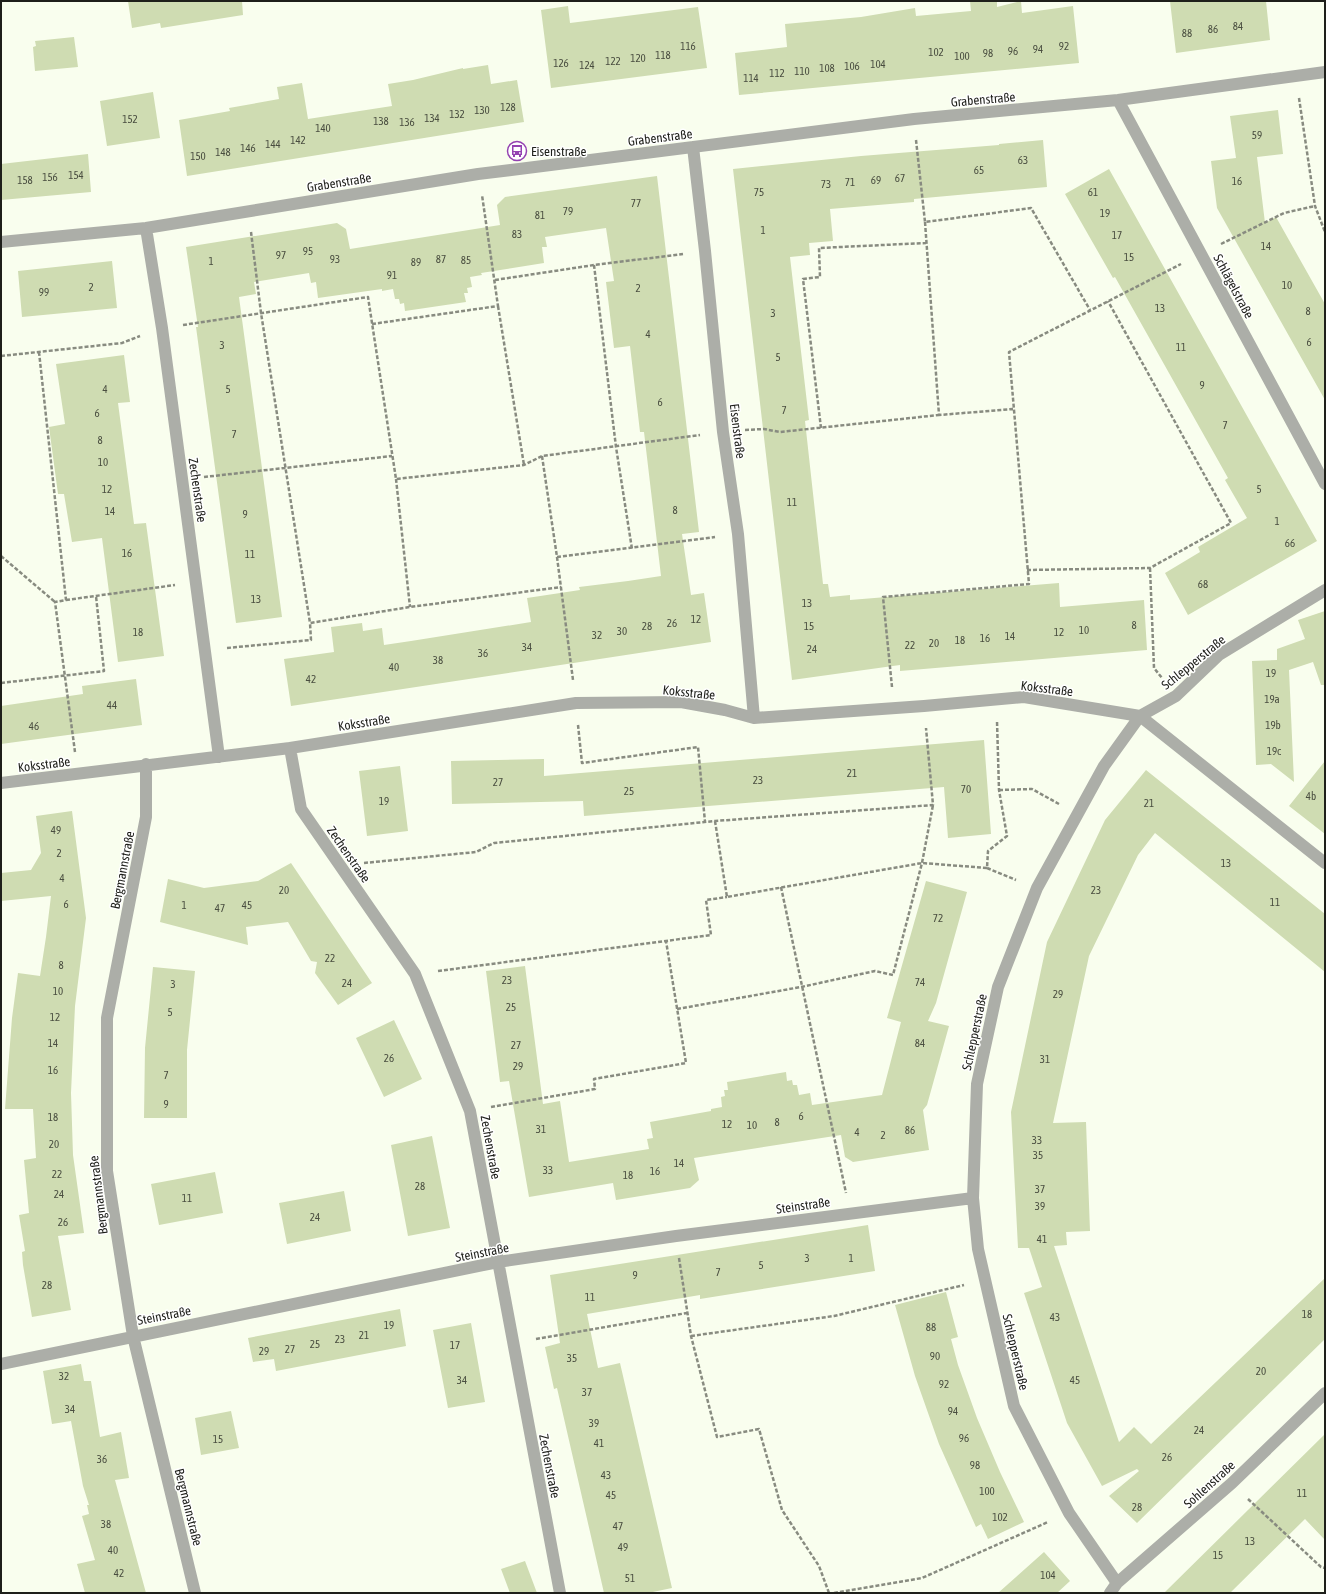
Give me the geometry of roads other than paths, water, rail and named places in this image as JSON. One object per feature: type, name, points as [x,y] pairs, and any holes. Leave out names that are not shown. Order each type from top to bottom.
[{"type":"street","name":"Grabenstraße","points":[[1,242],[146,228],[478,174],[914,119],[1118,100],[1325,72]]},
{"type":"street","name":"Schlägelstraße","points":[[1118,100],[1325,484]]},
{"type":"street","name":"Eisenstraße","points":[[692,147],[705,251],[723,432],[738,534],[754,718]]},
{"type":"street","name":"Zechenstraße","points":[[146,228],[162,328],[183,480],[219,757]]},
{"type":"street","name":"Schlepperstraße","points":[[1117,1583],[1069,1513],[1014,1406],[978,1249],[973,1198],[977,1084],[998,987],[1037,888],[1104,766],[1140,716],[1176,696],[1219,655],[1325,590]]},
{"type":"street","name":"Koksstraße","points":[[1,783],[146,764],[290,748],[576,703],[681,702],[725,710],[754,718],[924,706],[1024,697],[1140,716],[1325,863]]},
{"type":"street","name":"Zechenstraße","points":[[290,748],[301,809],[415,974],[470,1111],[560,1593]]},
{"type":"street","name":"Bergmannstraße","points":[[146,764],[146,817],[107,1018],[107,1171],[133,1336],[195,1593]]},
{"type":"street","name":"Steinstraße","points":[[1,1364],[498,1262],[676,1236],[973,1198]]},
{"type":"street","name":"Sohlenstraße","points":[[1110,1593],[1117,1583],[1232,1483],[1325,1393]]},
{"type":"place","name":"Eisenstraße","points":[[517,151]]}]
